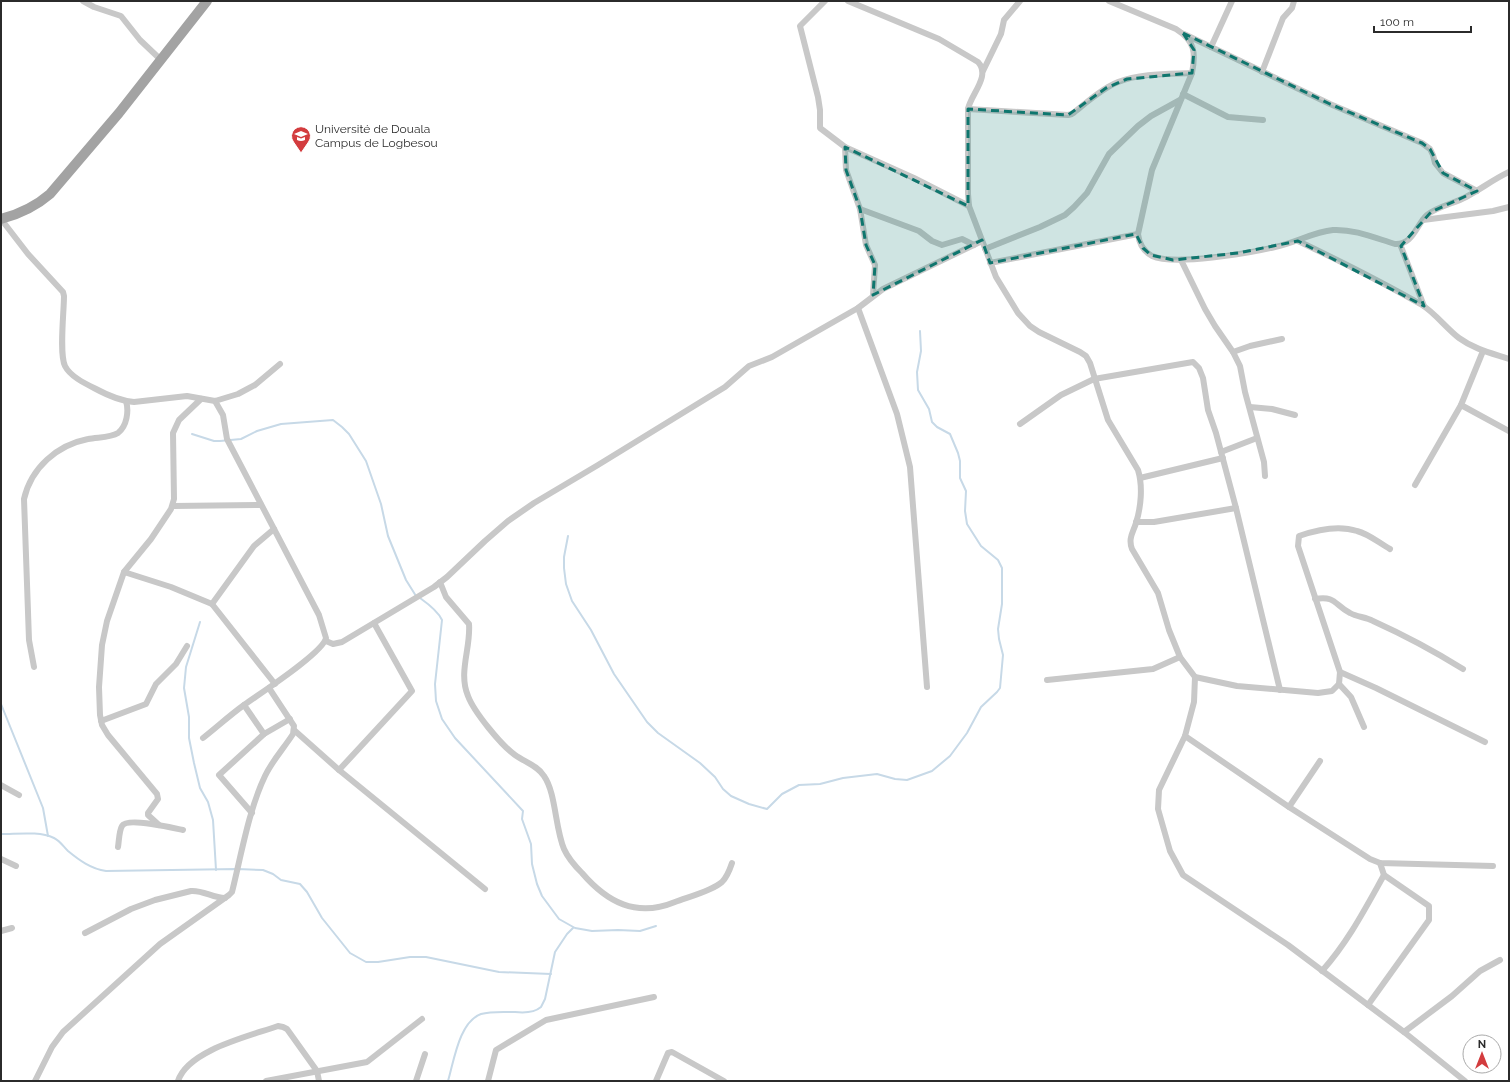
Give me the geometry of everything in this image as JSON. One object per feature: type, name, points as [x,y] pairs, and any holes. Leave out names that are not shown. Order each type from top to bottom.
[{"type":"main road","points":[[1,219],[27,210],[50,194],[119,113],[207,1]]},
{"type":"street","points":[[83,1],[94,8],[121,16],[140,40],[160,59]]},
{"type":"street","points":[[825,1],[801,23],[800,28],[818,97],[820,128],[845,147],[914,178],[969,206]]},
{"type":"street","points":[[848,1],[939,39],[978,62],[984,71]]},
{"type":"street","points":[[1020,1],[1004,20],[1001,34],[968,109],[969,206],[996,277],[1023,320],[1039,332],[1086,356],[1108,420],[1138,470],[1141,491],[1136,522],[1130,535],[1129,542],[1158,593],[1169,630],[1180,657],[1195,677],[1194,702],[1185,736],[1159,790],[1158,809],[1176,865],[1183,875],[1288,945],[1404,1032],[1465,1081]]},
{"type":"street","points":[[1109,1],[1176,29],[1330,104],[1422,143],[1430,149],[1435,163],[1443,173],[1477,191]]},
{"type":"street","points":[[1211,47],[1232,1]]},
{"type":"street","points":[[1262,72],[1283,18],[1292,8],[1294,1]]},
{"type":"street","points":[[1183,33],[1194,50],[1195,58],[1192,73],[1152,170],[1138,234],[1142,248],[1151,255],[1161,259],[1181,260],[1275,247],[1298,241],[1321,232],[1346,230],[1395,244],[1405,243],[1410,240],[1423,220],[1431,212],[1456,202],[1509,172]]},
{"type":"street","points":[[968,109],[1064,115],[1072,114],[1106,88],[1117,82],[1160,74],[1192,73]]},
{"type":"street","points":[[1181,97],[1228,117],[1263,120]]},
{"type":"street","points":[[985,249],[1040,227],[1065,214],[1084,196],[1109,154],[1151,116],[1181,97]]},
{"type":"street","points":[[845,147],[846,170],[860,209],[866,246],[876,269],[873,295]]},
{"type":"street","points":[[1423,220],[1493,211],[1509,207]]},
{"type":"street","points":[[860,209],[919,231],[932,241],[942,245],[962,239],[974,245]]},
{"type":"street","points":[[1,219],[28,254],[63,292],[62,355],[64,365],[68,370],[88,385],[106,394],[126,401],[187,396],[216,401],[238,394],[255,385],[280,364]]},
{"type":"street","points":[[990,263],[1138,234]]},
{"type":"street","points":[[326,642],[333,644],[342,642],[440,582],[491,536],[534,503],[725,387],[749,366],[772,357],[858,308],[873,295],[892,284],[982,240]]},
{"type":"street","points":[[1298,241],[1341,261],[1424,306],[1459,338],[1483,351],[1509,359]]},
{"type":"street","points":[[1400,244],[1424,306]]},
{"type":"street","points":[[1181,260],[1205,309],[1233,352],[1240,366],[1245,392],[1264,462],[1265,476]]},
{"type":"street","points":[[858,308],[897,414],[910,467],[927,687]]},
{"type":"street","points":[[1233,352],[1250,346],[1282,339]]},
{"type":"street","points":[[1415,485],[1461,405],[1483,351]]},
{"type":"street","points":[[1020,424],[1061,395],[1094,379],[1189,362],[1196,364],[1203,378],[1208,410],[1216,433],[1236,508],[1280,690]]},
{"type":"street","points":[[159,825],[148,815],[158,799],[157,794],[108,735],[101,721],[99,687],[102,645],[107,621],[124,572],[151,538],[173,506],[173,433],[179,420],[201,399]]},
{"type":"street","points":[[34,667],[28,636],[24,499],[26,490],[31,479],[40,466],[59,450],[86,439],[113,435],[121,430],[128,412],[126,401]]},
{"type":"street","points":[[203,738],[244,705],[275,684],[326,642],[326,633],[319,615],[227,439],[223,415],[216,401]]},
{"type":"street","points":[[1461,405],[1509,431]]},
{"type":"street","points":[[1250,407],[1272,409],[1295,415]]},
{"type":"street","points":[[1140,478],[1222,455],[1257,438]]},
{"type":"street","points":[[173,506],[261,505]]},
{"type":"street","points":[[1136,522],[1154,522],[1236,508]]},
{"type":"street","points":[[1195,677],[1237,686],[1318,693],[1332,691],[1339,684],[1340,672],[1298,546],[1299,536],[1312,531],[1344,528],[1364,534],[1390,549]]},
{"type":"street","points":[[212,604],[254,546],[274,529]]},
{"type":"street","points":[[124,572],[171,587],[212,604],[275,684]]},
{"type":"street","points":[[440,582],[446,597],[469,624],[464,665],[467,694],[472,706],[510,751],[539,770],[544,776],[550,792],[564,849],[589,882],[603,894],[624,905],[641,909],[649,909],[669,904],[715,886],[722,881],[732,863]]},
{"type":"street","points":[[1315,599],[1324,597],[1336,602],[1349,613],[1372,620],[1436,652],[1463,669]]},
{"type":"street","points":[[339,770],[412,691],[374,623]]},
{"type":"street","points":[[101,721],[146,704],[156,684],[176,664],[187,646]]},
{"type":"street","points":[[1047,680],[1153,669],[1180,657]]},
{"type":"street","points":[[1340,672],[1376,688],[1485,742]]},
{"type":"street","points":[[1339,684],[1351,697],[1364,728]]},
{"type":"street","points":[[35,1081],[52,1047],[63,1032],[160,944],[229,896],[232,892],[252,813],[265,776],[293,734],[294,730],[294,726],[290,719],[269,688]]},
{"type":"street","points":[[244,705],[264,734]]},
{"type":"street","points":[[252,813],[219,775],[264,734],[290,719]]},
{"type":"street","points":[[294,730],[339,770],[485,889]]},
{"type":"street","points":[[1185,736],[1289,807],[1370,859],[1380,863],[1493,866]]},
{"type":"street","points":[[1289,807],[1320,761]]},
{"type":"street","points":[[1,785],[19,795]]},
{"type":"street","points":[[118,847],[121,827],[125,823],[132,822],[159,825],[183,830]]},
{"type":"street","points":[[1,859],[16,866]]},
{"type":"street","points":[[1368,1005],[1429,920],[1430,913],[1429,906],[1384,875],[1380,863]]},
{"type":"street","points":[[1322,971],[1337,955],[1351,934],[1384,875]]},
{"type":"street","points":[[85,933],[131,909],[155,900],[191,890],[225,898]]},
{"type":"street","points":[[1,930],[12,928]]},
{"type":"street","points":[[1404,1032],[1452,996],[1480,971],[1500,960]]},
{"type":"street","points":[[488,1081],[496,1050],[546,1020],[654,997]]},
{"type":"street","points":[[266,1081],[367,1062],[422,1019]]},
{"type":"street","points":[[178,1081],[180,1074],[184,1069],[212,1050],[278,1026],[287,1029],[317,1071],[319,1081]]},
{"type":"street","points":[[656,1081],[668,1053],[670,1052],[724,1081]]},
{"type":"street","points":[[416,1081],[425,1054]]},
{"type":"highlighted area","points":[[1183,33],[1330,104],[1422,143],[1430,149],[1443,173],[1477,191],[1431,212],[1401,246],[1424,306],[1298,241],[1238,253],[1173,260],[1151,255],[1143,248],[1136,234],[990,263],[982,240],[873,295],[875,265],[866,245],[860,209],[846,170],[845,147],[968,206],[968,109],[1068,115],[1106,88],[1127,79],[1192,73],[1194,50]]},
{"type":"waterway","points":[[568,536],[564,557],[566,584],[572,601],[591,630],[614,674],[647,722],[658,733],[700,763],[715,777],[723,789],[731,796],[749,804],[767,809],[782,794],[799,785],[820,784],[843,778],[877,774],[895,779],[907,780],[932,771],[950,756],[967,733],[981,707],[1000,688],[1003,655],[998,629],[1002,604],[1002,568],[998,560],[981,546],[967,524],[965,511],[966,491],[960,478],[960,461],[958,453],[950,434],[937,427],[932,422],[929,409],[918,390],[917,372],[921,351],[920,331]]},
{"type":"waterway","points":[[192,434],[214,441],[241,439],[257,431],[281,424],[333,420],[349,434],[366,461],[381,504],[388,536],[406,580],[416,596]]},
{"type":"waterway","points":[[420,598],[435,610],[442,620],[435,684],[436,701],[442,719],[455,738],[523,811],[522,819],[531,844],[532,864],[542,896],[559,919],[575,928],[592,931],[640,931],[656,926]]},
{"type":"waterway","points":[[200,622],[186,667],[184,688],[189,717],[189,738],[194,763],[200,788],[208,802],[213,820],[216,870]]},
{"type":"waterway","points":[[1,704],[43,808],[48,836]]},
{"type":"waterway","points":[[1,834],[42,834],[54,838],[76,858],[95,868],[106,871],[263,870],[273,874],[281,880],[300,884],[307,892],[322,918],[350,953],[366,962],[378,962],[410,957],[426,957],[499,972],[551,974]]},
{"type":"waterway","points":[[448,1081],[462,1033],[474,1018],[485,1013],[529,1012],[541,1007],[545,999],[555,952],[573,928]]},
{"type":"place","name":"Université de Douala Campus de Logbesou","points":[[301,153]]}]
